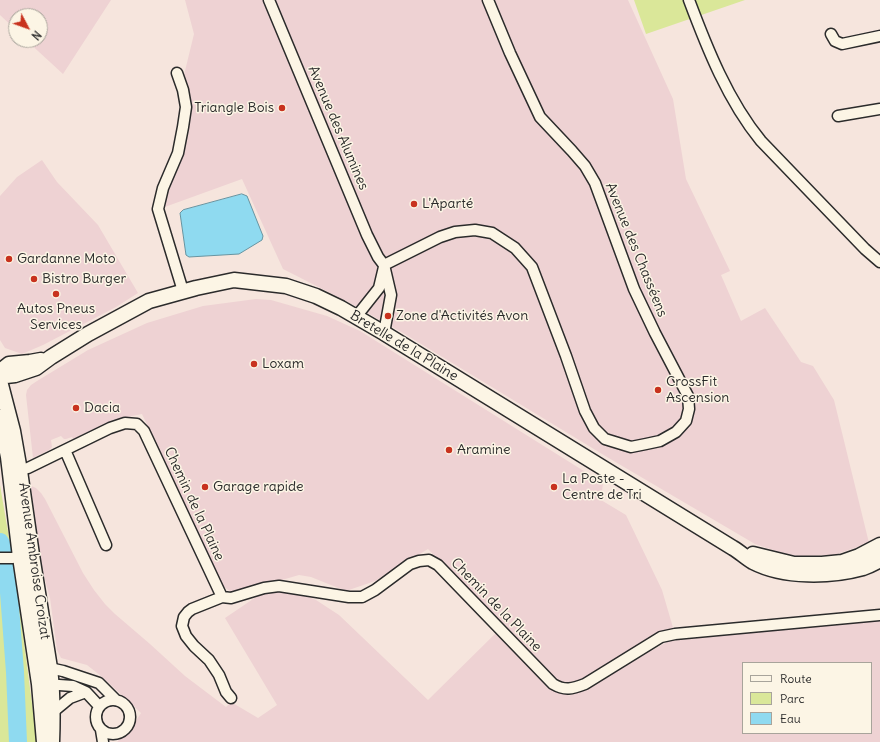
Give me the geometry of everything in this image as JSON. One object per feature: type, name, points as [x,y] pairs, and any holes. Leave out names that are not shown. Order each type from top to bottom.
[{"type":"main road","name":"Bretelle de la Plaine","points":[[0,374],[6,376],[15,375],[36,368],[51,357],[99,328],[149,301],[183,291],[234,280],[286,286],[316,296],[341,308],[384,333],[733,548],[753,562],[795,574],[823,574],[846,572],[865,567],[880,560]]},
{"type":"main road","name":"Bretelle de la Plaine","points":[[0,371],[9,364],[30,362],[51,357]]},
{"type":"main road","name":"Avenue Ambroise Croizat","points":[[0,381],[14,431],[15,472],[13,557],[36,666],[46,684],[53,712],[52,742]]},
{"type":"main road","name":"Avenue Ambroise Croizat","points":[[0,417],[15,472]]},
{"type":"main road","name":"Bretelle de la Plaine","points":[[733,548],[794,564],[822,564],[842,562],[859,556],[880,545]]},
{"type":"main road","name":"Avenue Ambroise Croizat","points":[[13,557],[50,668],[46,684],[44,742]]},
{"type":"street","name":"Avenue des Alumines","points":[[269,0],[367,235],[378,257],[384,265],[391,295],[384,333]]},
{"type":"street","name":"Avenue des Chasséens","points":[[384,265],[440,237],[455,232],[476,230],[492,234],[515,248],[532,268],[566,356],[585,411],[594,428],[605,439],[631,447],[660,440],[676,432],[686,421],[690,409],[688,396],[634,289],[594,183],[585,166],[540,117],[510,53],[488,0]]},
{"type":"street","points":[[689,0],[704,40],[722,80],[753,132],[860,244],[880,262]]},
{"type":"street","points":[[831,34],[835,41],[842,44],[880,36]]},
{"type":"street","points":[[177,73],[183,90],[186,107],[184,127],[178,153],[163,188],[158,209],[183,291]]},
{"type":"street","points":[[838,116],[880,109]]},
{"type":"street","points":[[356,317],[378,288],[384,265]]},
{"type":"street","name":"Chemin de la Plaine","points":[[15,472],[33,466],[125,422],[137,424],[144,431],[222,597],[231,598],[264,588],[279,586],[349,597],[362,597],[375,590],[410,564],[429,560],[438,565],[553,684],[560,688],[569,689],[585,684],[661,637],[675,634],[880,615]]},
{"type":"street","points":[[65,450],[106,545]]},
{"type":"street","points":[[222,597],[192,609],[184,617],[182,626],[186,636],[209,660],[219,675],[226,692],[231,698]]},
{"type":"street","points":[[36,666],[63,671],[99,683],[116,700]]},
{"type":"street","points":[[46,684],[73,686],[86,692],[99,706]]},
{"type":"street","points":[[53,712],[70,698],[86,692]]},
{"type":"street","points":[[101,730],[110,734],[115,734],[124,730],[130,721],[129,710],[126,705],[112,699],[107,700],[99,706],[95,716],[101,730],[103,742]]},
{"type":"shaded area","points":[[0,0],[111,0],[63,74],[35,48],[48,48],[48,8],[8,8],[8,22],[0,15]]},
{"type":"shaded area","name":"Zone d'Activités Avon","points":[[185,0],[628,0],[673,99],[686,179],[730,271],[721,275],[741,321],[765,308],[801,362],[813,366],[834,400],[869,543],[834,555],[797,556],[755,544],[607,457],[403,333],[348,302],[283,269],[242,179],[162,208],[188,110],[184,75],[194,34]]},
{"type":"shaded area","points":[[42,160],[57,182],[98,225],[138,293],[116,307],[43,345],[22,354],[5,348],[0,340],[0,196],[17,177]]},
{"type":"shaded area","points":[[256,299],[271,300],[327,316],[360,331],[603,483],[601,500],[626,515],[662,590],[674,631],[583,681],[569,684],[553,678],[428,549],[375,581],[346,591],[311,577],[299,575],[237,593],[230,591],[224,587],[142,414],[112,420],[73,439],[72,437],[64,439],[61,436],[51,440],[52,447],[49,450],[33,458],[26,395],[27,390],[31,385],[88,350],[147,323],[203,306]]},
{"type":"shaded area","points":[[29,485],[36,488],[45,499],[83,573],[105,604],[185,676],[226,707],[231,702],[258,718],[277,705],[225,618],[265,591],[292,590],[316,600],[339,615],[428,700],[500,629],[569,696],[669,641],[880,620],[880,742],[117,742],[132,727],[141,713],[87,665],[61,658],[57,650],[50,598],[41,565]]},
{"type":"green space","points":[[634,0],[745,0],[646,34]]},
{"type":"green space","points":[[0,485],[15,573],[37,742],[0,742]]},
{"type":"water","points":[[242,194],[247,196],[263,236],[262,240],[239,254],[189,257],[186,255],[180,213],[183,210]]},
{"type":"waterway","points":[[0,542],[6,553],[15,672],[18,742]]},
{"type":"place","name":"Triangle Bois","points":[[282,108]]},
{"type":"place","name":"L'Aparté","points":[[414,204]]},
{"type":"place","name":"Gardanne Moto","points":[[9,259]]},
{"type":"place","name":"Bistro Burger","points":[[34,279]]},
{"type":"place","name":"Autos Pneus Services","points":[[56,294]]},
{"type":"place","name":"Zone d'Activités Avon","points":[[388,316]]},
{"type":"place","name":"Loxam","points":[[254,364]]},
{"type":"place","name":"CrossFit Ascension","points":[[658,390]]},
{"type":"place","name":"Dacia","points":[[76,408]]},
{"type":"place","name":"Aramine","points":[[449,450]]},
{"type":"place","name":"Garage rapide","points":[[205,487]]},
{"type":"place","name":"La Poste - Centre de Tri","points":[[554,487]]}]
